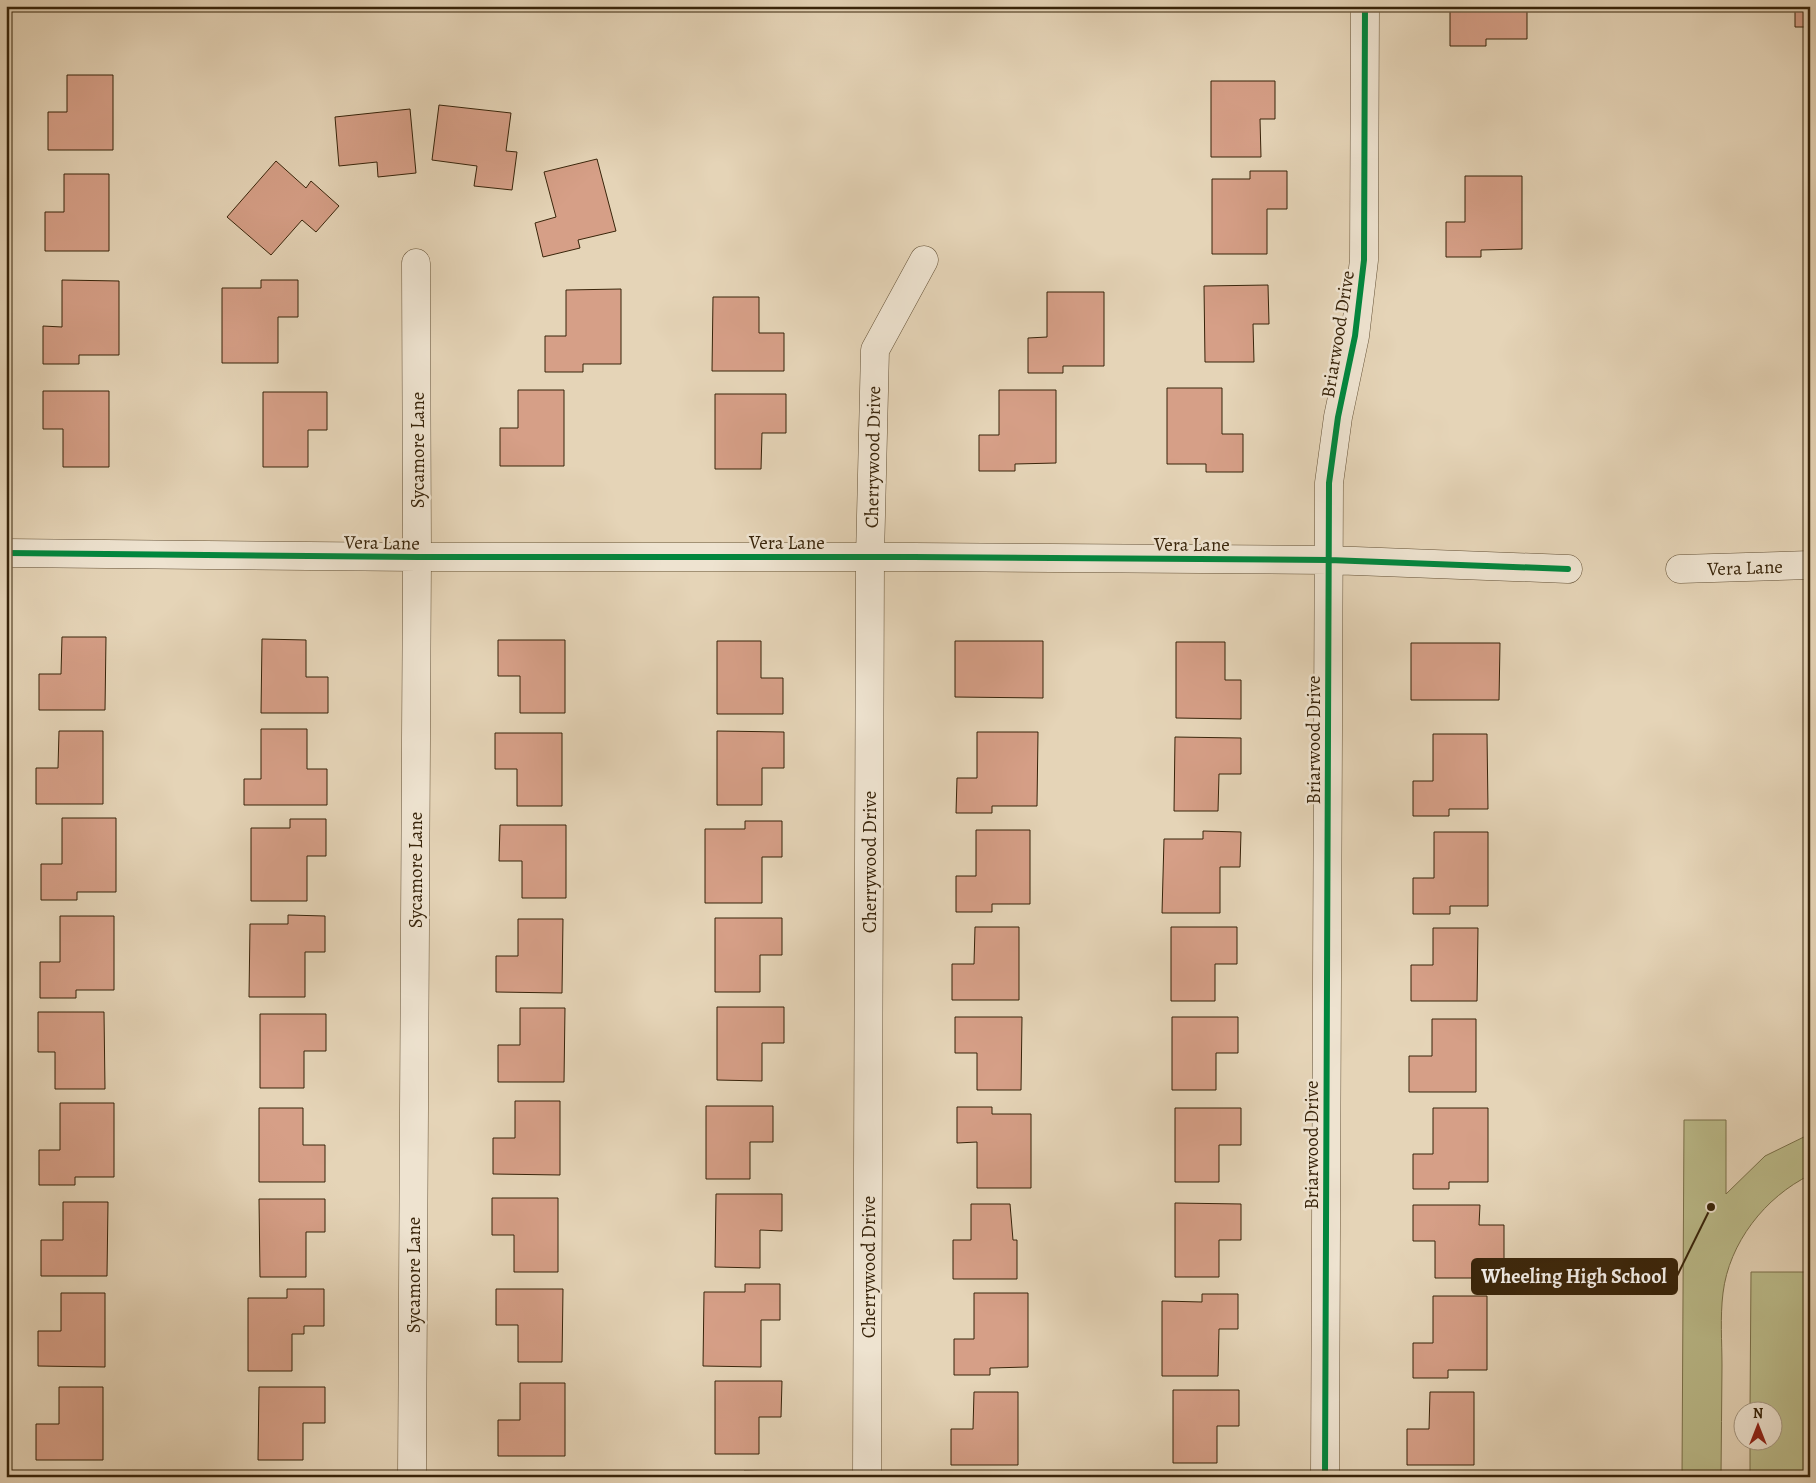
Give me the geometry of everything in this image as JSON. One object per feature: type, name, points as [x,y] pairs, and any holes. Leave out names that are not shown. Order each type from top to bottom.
[{"type":"street","name":"Briarwood Drive","points":[[1325,1477],[1329,483],[1338,417],[1356,336],[1364,260],[1365,6]]},
{"type":"street","name":"Cherrywood Drive","points":[[867,1477],[870,557],[875,350],[924,260]]},
{"type":"street","name":"Sycamore Lane","points":[[412,1477],[417,557],[416,263]]},
{"type":"street","name":"Vera Lane","points":[[6,553],[417,557],[1329,560],[1568,569]]},
{"type":"street","name":"Vera Lane","points":[[1680,569],[1810,565]]},
{"type":"green space","points":[[1684,1120],[1726,1120],[1726,1194],[1765,1156],[1810,1134],[1810,1175],[1794,1184],[1764,1209],[1741,1239],[1727,1274],[1722,1311],[1721,1477],[1682,1477]]},
{"type":"green space","points":[[1751,1272],[1810,1272],[1810,1477],[1750,1477],[1750,1450],[1784,1450],[1784,1400],[1750,1400]]},
{"type":"building","points":[[1470,6],[1527,6],[1527,39],[1486,39],[1486,46],[1450,46],[1450,11],[1470,11]]},
{"type":"building","points":[[1795,6],[1810,6],[1810,27],[1795,27]]},
{"type":"building","points":[[67,75],[113,75],[113,150],[48,150],[48,112],[67,112]]},
{"type":"building","points":[[1211,81],[1275,81],[1275,119],[1260,119],[1261,157],[1211,157]]},
{"type":"building","points":[[439,105],[511,113],[506,151],[517,152],[512,190],[474,186],[477,166],[432,160]]},
{"type":"building","points":[[410,109],[416,173],[378,177],[377,162],[339,166],[335,117]]},
{"type":"building","points":[[597,159],[616,231],[578,240],[580,248],[543,257],[535,223],[556,217],[544,172]]},
{"type":"building","points":[[276,161],[306,188],[311,181],[339,206],[316,232],[302,220],[271,255],[227,217]]},
{"type":"building","points":[[1250,171],[1287,171],[1287,209],[1267,209],[1267,254],[1212,254],[1212,179],[1250,179]]},
{"type":"building","points":[[64,174],[109,174],[109,251],[45,251],[45,212],[64,212]]},
{"type":"building","points":[[1465,176],[1522,176],[1522,249],[1481,250],[1481,257],[1446,257],[1446,222],[1465,222]]},
{"type":"building","points":[[62,280],[119,281],[119,355],[79,355],[79,364],[43,364],[43,326],[62,327]]},
{"type":"building","points":[[261,280],[298,280],[298,317],[278,317],[278,363],[222,363],[222,288],[261,288]]},
{"type":"building","points":[[1268,285],[1269,324],[1253,324],[1254,362],[1205,362],[1204,286]]},
{"type":"building","points":[[621,289],[621,364],[583,364],[583,372],[545,372],[545,336],[566,336],[566,290]]},
{"type":"building","points":[[1047,292],[1104,292],[1104,366],[1063,366],[1063,373],[1028,373],[1028,338],[1047,337]]},
{"type":"building","points":[[713,297],[759,297],[759,333],[784,333],[784,371],[712,371]]},
{"type":"building","points":[[1167,388],[1222,388],[1222,434],[1243,434],[1243,472],[1206,472],[1206,464],[1167,464]]},
{"type":"building","points":[[518,390],[564,390],[564,466],[500,466],[500,428],[518,428]]},
{"type":"building","points":[[999,390],[1056,390],[1056,463],[1015,464],[1015,471],[979,471],[979,435],[999,435]]},
{"type":"building","points":[[43,391],[109,391],[109,467],[63,467],[63,429],[43,429]]},
{"type":"building","points":[[263,392],[327,392],[327,430],[308,430],[308,467],[263,467]]},
{"type":"building","points":[[715,394],[786,394],[786,433],[762,433],[761,469],[715,469]]},
{"type":"building","points":[[62,637],[106,637],[105,710],[39,710],[39,674],[61,674]]},
{"type":"building","points":[[262,639],[306,640],[306,677],[328,677],[328,713],[261,713]]},
{"type":"building","points":[[498,640],[565,640],[565,713],[520,713],[520,676],[498,676]]},
{"type":"building","points":[[717,641],[761,641],[761,678],[783,678],[783,714],[717,714]]},
{"type":"building","points":[[955,641],[1043,641],[1043,698],[955,697]]},
{"type":"building","points":[[1176,642],[1225,642],[1225,680],[1241,680],[1241,719],[1176,718]]},
{"type":"building","points":[[1411,643],[1500,643],[1499,700],[1411,700]]},
{"type":"building","points":[[261,729],[307,729],[307,769],[327,769],[327,805],[244,805],[244,779],[261,779]]},
{"type":"building","points":[[59,731],[103,731],[103,804],[36,804],[36,768],[58,768]]},
{"type":"building","points":[[717,731],[784,732],[784,768],[762,768],[762,805],[717,805]]},
{"type":"building","points":[[977,732],[1038,732],[1037,806],[992,806],[992,813],[956,813],[957,778],[977,778]]},
{"type":"building","points":[[495,733],[562,733],[562,806],[517,806],[517,769],[495,769]]},
{"type":"building","points":[[1433,734],[1487,734],[1488,809],[1449,809],[1449,816],[1413,816],[1413,781],[1433,781]]},
{"type":"building","points":[[1175,737],[1241,738],[1241,774],[1219,774],[1218,811],[1174,811]]},
{"type":"building","points":[[62,818],[116,818],[116,892],[77,892],[77,900],[41,900],[41,864],[62,864]]},
{"type":"building","points":[[290,819],[326,819],[326,856],[307,856],[307,901],[251,901],[251,828],[290,828]]},
{"type":"building","points":[[745,821],[782,821],[782,857],[762,857],[762,903],[705,903],[705,829],[745,829]]},
{"type":"building","points":[[500,825],[566,825],[566,898],[522,898],[522,861],[499,861]]},
{"type":"building","points":[[976,830],[1030,830],[1030,904],[992,904],[992,912],[956,912],[956,876],[976,876]]},
{"type":"building","points":[[1203,831],[1241,832],[1240,867],[1220,867],[1220,913],[1162,913],[1164,839],[1203,839]]},
{"type":"building","points":[[1434,832],[1488,832],[1488,906],[1450,906],[1450,914],[1413,914],[1413,878],[1434,878]]},
{"type":"building","points":[[288,915],[325,916],[325,952],[305,952],[305,997],[249,997],[250,924],[288,924]]},
{"type":"building","points":[[60,916],[114,916],[114,990],[76,990],[76,998],[40,998],[40,962],[60,962]]},
{"type":"building","points":[[715,918],[782,918],[782,955],[760,955],[760,992],[715,992]]},
{"type":"building","points":[[518,919],[563,919],[562,993],[496,992],[496,956],[518,956]]},
{"type":"building","points":[[975,927],[1019,927],[1019,1000],[952,1000],[952,964],[974,964]]},
{"type":"building","points":[[1171,927],[1237,927],[1237,964],[1215,964],[1215,1001],[1171,1001]]},
{"type":"building","points":[[1433,928],[1478,928],[1477,1001],[1411,1001],[1411,965],[1433,965]]},
{"type":"building","points":[[717,1007],[784,1007],[784,1043],[762,1043],[762,1081],[717,1080]]},
{"type":"building","points":[[520,1008],[565,1008],[564,1082],[498,1082],[498,1045],[520,1045]]},
{"type":"building","points":[[38,1012],[104,1012],[105,1089],[55,1089],[55,1052],[38,1052]]},
{"type":"building","points":[[260,1014],[326,1014],[326,1051],[304,1051],[304,1088],[260,1088]]},
{"type":"building","points":[[955,1017],[1022,1017],[1021,1090],[977,1090],[977,1053],[955,1053]]},
{"type":"building","points":[[1172,1017],[1238,1017],[1238,1053],[1216,1053],[1216,1090],[1172,1090]]},
{"type":"building","points":[[1432,1019],[1476,1019],[1476,1092],[1409,1092],[1409,1056],[1432,1056]]},
{"type":"building","points":[[515,1101],[560,1101],[560,1175],[493,1174],[493,1138],[515,1138]]},
{"type":"building","points":[[60,1103],[114,1103],[114,1177],[75,1177],[75,1185],[39,1185],[39,1150],[60,1150]]},
{"type":"building","points":[[706,1106],[773,1106],[773,1142],[750,1142],[750,1179],[706,1179]]},
{"type":"building","points":[[957,1107],[992,1107],[992,1114],[1031,1114],[1031,1188],[977,1188],[977,1142],[957,1143]]},
{"type":"building","points":[[259,1108],[303,1108],[303,1145],[325,1145],[325,1182],[259,1182]]},
{"type":"building","points":[[1175,1108],[1241,1108],[1241,1145],[1219,1145],[1219,1182],[1175,1182]]},
{"type":"building","points":[[1433,1108],[1488,1108],[1488,1182],[1449,1182],[1449,1189],[1413,1189],[1413,1154],[1433,1154]]},
{"type":"building","points":[[716,1194],[782,1194],[782,1231],[760,1230],[760,1268],[715,1267]]},
{"type":"building","points":[[492,1198],[558,1198],[558,1272],[514,1272],[514,1235],[492,1235]]},
{"type":"building","points":[[259,1199],[325,1199],[325,1232],[306,1232],[306,1277],[260,1277]]},
{"type":"building","points":[[63,1202],[108,1202],[107,1276],[41,1276],[41,1240],[63,1240]]},
{"type":"building","points":[[1175,1203],[1241,1204],[1241,1240],[1219,1240],[1219,1277],[1175,1277]]},
{"type":"building","points":[[971,1204],[1010,1204],[1013,1240],[1017,1240],[1017,1279],[953,1279],[953,1240],[971,1240]]},
{"type":"building","points":[[1413,1205],[1480,1205],[1479,1225],[1504,1225],[1504,1265],[1480,1265],[1480,1278],[1435,1278],[1435,1241],[1413,1241]]},
{"type":"building","points":[[745,1284],[780,1284],[780,1320],[761,1320],[761,1367],[703,1366],[704,1292],[745,1292]]},
{"type":"building","points":[[287,1289],[324,1289],[324,1326],[304,1326],[304,1334],[292,1334],[292,1371],[248,1371],[248,1298],[287,1298]]},
{"type":"building","points":[[496,1289],[563,1289],[562,1362],[518,1362],[518,1325],[496,1325]]},
{"type":"building","points":[[61,1293],[105,1293],[105,1367],[38,1366],[38,1331],[61,1331]]},
{"type":"building","points":[[974,1293],[1028,1293],[1028,1367],[990,1368],[990,1375],[954,1375],[954,1339],[974,1339]]},
{"type":"building","points":[[1202,1294],[1238,1294],[1238,1329],[1219,1329],[1218,1376],[1162,1376],[1162,1301],[1202,1302]]},
{"type":"building","points":[[1433,1296],[1487,1296],[1487,1370],[1448,1370],[1448,1378],[1413,1378],[1413,1343],[1433,1343]]},
{"type":"building","points":[[715,1381],[782,1381],[781,1417],[759,1417],[759,1454],[715,1454]]},
{"type":"building","points":[[520,1383],[565,1383],[565,1456],[498,1456],[498,1420],[520,1420]]},
{"type":"building","points":[[59,1387],[103,1387],[103,1460],[36,1460],[36,1424],[59,1424]]},
{"type":"building","points":[[259,1387],[325,1387],[325,1423],[303,1423],[303,1460],[258,1460]]},
{"type":"building","points":[[1173,1390],[1239,1390],[1239,1426],[1217,1426],[1217,1463],[1173,1463]]},
{"type":"building","points":[[974,1392],[1018,1392],[1018,1465],[951,1465],[951,1429],[973,1429]]},
{"type":"building","points":[[1430,1392],[1474,1392],[1474,1465],[1407,1465],[1407,1429],[1429,1429]]},
{"type":"building","points":[[744,1471],[780,1472],[779,1477],[744,1477]]},
{"type":"building","points":[[516,1475],[560,1475],[560,1477],[516,1477]]},
{"type":"cycle path","points":[[1325,1477],[1329,483],[1338,417],[1355,336],[1364,260],[1365,6]]},
{"type":"cycle path","points":[[6,553],[417,557],[913,557],[1329,560],[1568,569]]},
{"type":"place","name":"Wheeling High School","points":[[1711,1207]]}]
